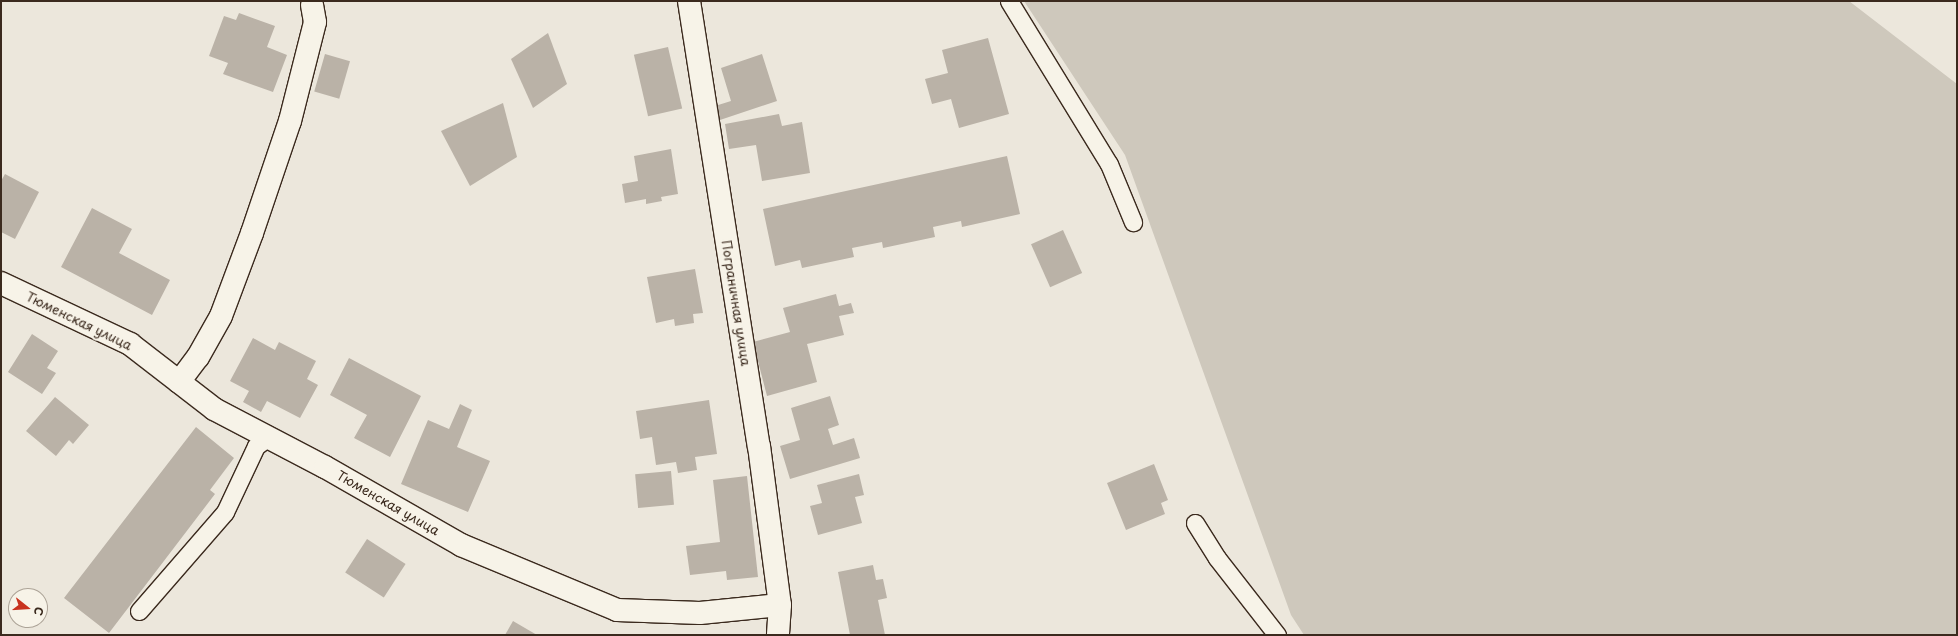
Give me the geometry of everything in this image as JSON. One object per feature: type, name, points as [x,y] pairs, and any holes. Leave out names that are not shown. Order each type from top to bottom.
[{"type":"street","name":"Пограничная улица","points":[[689,1],[759,446],[780,605]]},
{"type":"street","points":[[179,382],[198,357],[221,316],[252,233],[290,121],[315,22],[312,5]]},
{"type":"street","name":"Тюменская улица","points":[[1,283],[130,344],[214,409],[461,545],[617,610],[700,613],[780,605]]},
{"type":"street","points":[[778,635],[780,605]]},
{"type":"lane","points":[[1010,1],[1109,164],[1133,222]]},
{"type":"lane","points":[[139,611],[225,512],[256,446],[269,438]]},
{"type":"lane","points":[[1195,523],[1217,558],[1277,635]]},
{"type":"shaded area","points":[[1024,1],[1849,1],[1957,84],[1957,635],[1304,635],[1291,615],[1125,155]]},
{"type":"building","points":[[239,13],[275,26],[267,47],[287,55],[273,92],[223,74],[228,63],[209,56],[224,16],[236,20]]},
{"type":"building","points":[[548,33],[567,84],[533,108],[511,59]]},
{"type":"building","points":[[988,38],[1009,114],[959,128],[951,99],[932,104],[925,79],[948,73],[942,50]]},
{"type":"building","points":[[668,47],[682,108],[648,116],[634,55]]},
{"type":"building","points":[[325,54],[350,61],[339,99],[314,91]]},
{"type":"building","points":[[762,54],[777,101],[720,120],[715,106],[731,101],[721,68]]},
{"type":"building","points":[[503,103],[517,157],[470,186],[441,131]]},
{"type":"building","points":[[779,114],[782,126],[802,122],[810,173],[762,181],[756,145],[729,149],[725,124]]},
{"type":"building","points":[[671,149],[678,194],[661,197],[662,201],[646,204],[646,199],[625,203],[622,184],[638,181],[634,156]]},
{"type":"building","points":[[1007,156],[1020,214],[962,227],[961,221],[933,227],[935,237],[883,248],[882,242],[852,248],[854,257],[802,268],[800,260],[775,266],[763,209]]},
{"type":"building","points":[[5,174],[39,192],[15,239],[1,232],[1,181]]},
{"type":"building","points":[[92,208],[132,229],[119,253],[170,280],[152,315],[61,267]]},
{"type":"building","points":[[1063,230],[1082,273],[1050,287],[1031,244]]},
{"type":"building","points":[[695,269],[703,313],[693,314],[694,323],[675,326],[674,319],[656,323],[647,277]]},
{"type":"building","points":[[836,294],[839,306],[851,303],[854,313],[839,316],[844,335],[807,344],[817,382],[767,396],[753,342],[790,332],[783,308]]},
{"type":"building","points":[[32,334],[58,351],[47,368],[56,373],[42,394],[8,372]]},
{"type":"building","points":[[253,338],[275,350],[279,342],[316,361],[307,379],[318,385],[300,418],[267,401],[261,412],[243,402],[249,391],[230,381]]},
{"type":"building","points":[[349,358],[421,396],[390,457],[354,438],[367,415],[330,395]]},
{"type":"building","points":[[830,396],[839,425],[828,429],[833,445],[854,438],[860,458],[790,479],[780,446],[800,440],[791,408]]},
{"type":"building","points":[[55,397],[89,425],[73,444],[69,440],[56,456],[26,431]]},
{"type":"building","points":[[709,400],[717,454],[695,457],[697,470],[678,473],[676,462],[656,465],[652,437],[640,439],[636,411]]},
{"type":"building","points":[[460,404],[472,410],[457,447],[490,461],[468,512],[401,484],[428,420],[449,429]]},
{"type":"building","points":[[196,427],[234,458],[210,490],[215,494],[109,633],[64,598]]},
{"type":"building","points":[[1154,464],[1168,500],[1161,503],[1165,514],[1126,530],[1107,483]]},
{"type":"building","points":[[671,471],[674,505],[638,508],[635,474]]},
{"type":"building","points":[[859,474],[864,495],[855,497],[862,523],[818,535],[810,506],[822,503],[817,485]]},
{"type":"building","points":[[747,476],[758,577],[727,580],[726,571],[690,575],[686,546],[720,542],[713,480]]},
{"type":"building","points":[[367,539],[406,564],[384,598],[345,573]]},
{"type":"building","points":[[873,565],[876,580],[883,579],[887,598],[878,600],[885,635],[850,635],[838,572]]},
{"type":"building","points":[[513,621],[537,635],[505,635]]}]
